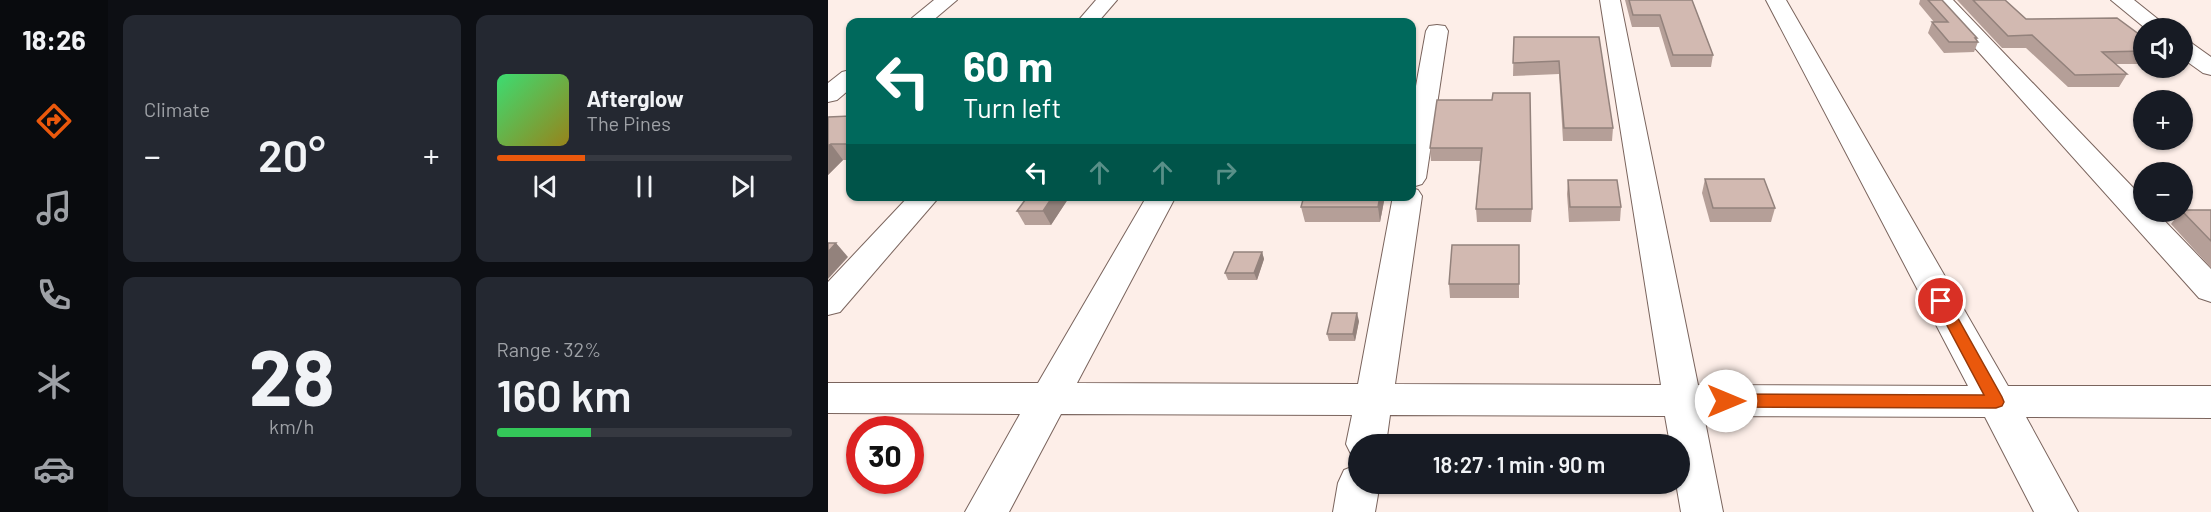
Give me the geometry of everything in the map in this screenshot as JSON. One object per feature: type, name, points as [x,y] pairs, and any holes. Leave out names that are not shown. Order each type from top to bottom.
[{"type":"street","points":[[924,18],[946,0]]},
{"type":"street","points":[[1091,18],[1107,0]]},
{"type":"street","points":[[1610,0],[1702,512]]},
{"type":"street","points":[[1776,0],[2057,512]]},
{"type":"street","points":[[1942,0],[2211,290]]},
{"type":"street","points":[[2121,0],[2145,18]]},
{"type":"street","points":[[1416,155],[1437,32]]},
{"type":"street","points":[[2193,55],[2211,68]]},
{"type":"street","points":[[828,95],[846,80]]},
{"type":"street","points":[[828,303],[921,201]]},
{"type":"street","points":[[986,512],[1159,201]]},
{"type":"street","points":[[1368,434],[1407,201]]},
{"type":"street","points":[[828,398],[2211,402]]},
{"type":"street","points":[[1354,512],[1357,494]]},
{"type":"building","points":[[1629,0],[1692,0],[1713,55],[1673,55],[1660,15],[1633,15]]},
{"type":"building","points":[[1928,0],[1942,0],[1977,38],[1975,38],[1978,42],[1949,42],[1932,22],[1948,22]]},
{"type":"building","points":[[1973,0],[2005,0],[2026,19],[2117,18],[2133,30],[2133,51],[2102,52],[2127,74],[2075,75],[2032,35],[2008,36]]},
{"type":"building","points":[[1514,37],[1599,37],[1613,128],[1564,128],[1559,61],[1513,63]]},
{"type":"building","points":[[1493,93],[1530,93],[1532,209],[1476,209],[1482,148],[1430,148],[1437,100],[1492,100]]},
{"type":"building","points":[[846,116],[846,144],[828,146],[828,117]]},
{"type":"building","points":[[1705,179],[1764,179],[1775,208],[1713,208]]},
{"type":"building","points":[[1568,180],[1617,180],[1621,207],[1570,207]]},
{"type":"building","points":[[1024,201],[1050,201],[1043,211],[1017,211]]},
{"type":"building","points":[[1303,201],[1379,201],[1378,207],[1301,207]]},
{"type":"building","points":[[2193,210],[2211,210],[2211,241],[2193,222]]},
{"type":"building","points":[[828,243],[836,243],[828,252]]},
{"type":"building","points":[[1452,245],[1519,245],[1519,284],[1449,284]]},
{"type":"building","points":[[1234,252],[1262,252],[1254,273],[1225,273]]},
{"type":"building","points":[[1332,313],[1357,313],[1353,334],[1327,334]]},
{"type":"route","points":[[1726,401],[1996,402],[1941,301]]}]
